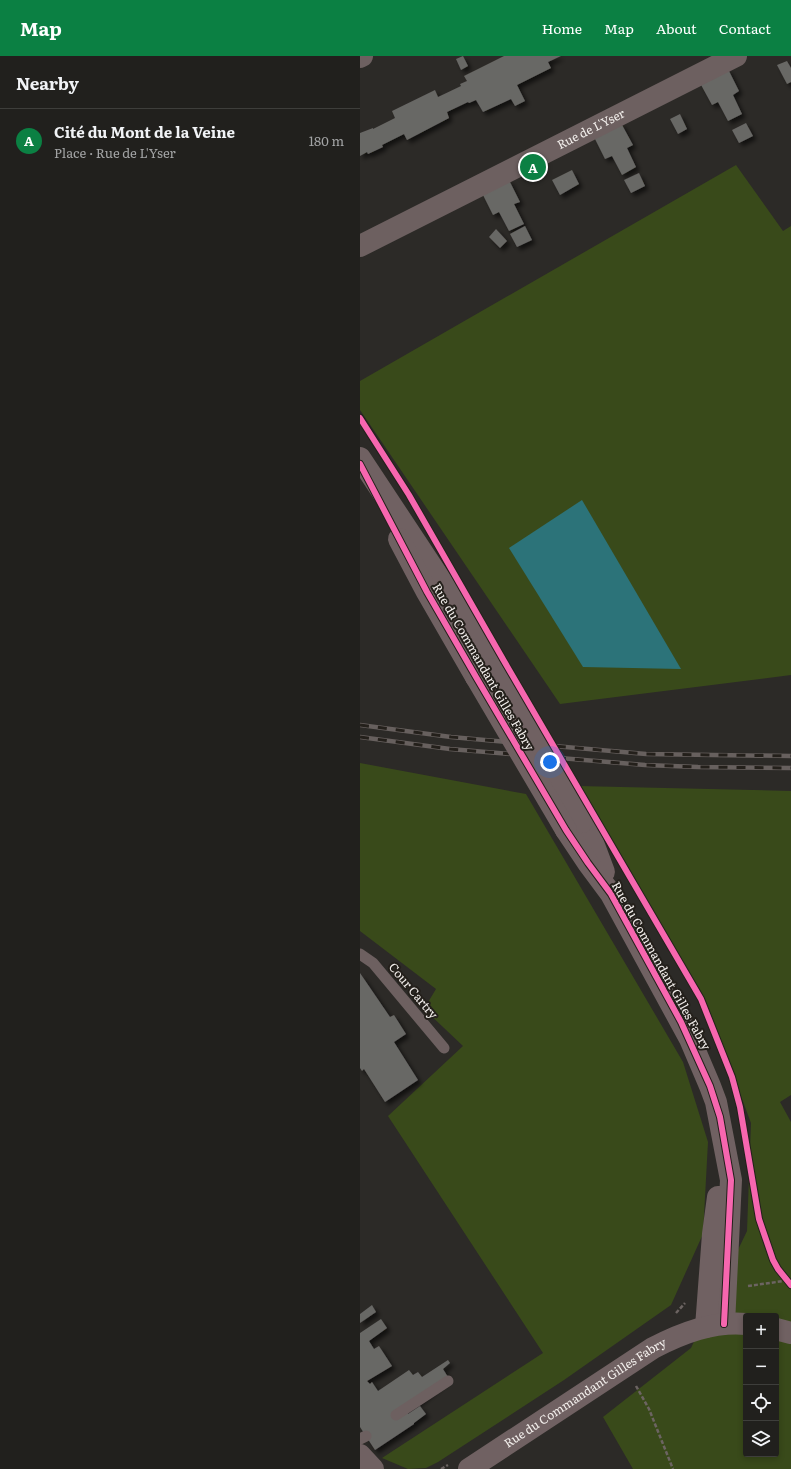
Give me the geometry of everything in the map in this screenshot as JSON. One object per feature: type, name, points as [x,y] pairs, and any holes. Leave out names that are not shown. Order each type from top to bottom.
[{"type":"street","name":"Rue de L'Yser","points":[[360,246],[736,56]]},
{"type":"street","name":"Rue du Commandant Gilles Fabry","points":[[360,458],[442,582],[484,673]]},
{"type":"street","name":"Rue du Commandant Gilles Fabry","points":[[360,464],[427,592],[484,673],[574,826],[597,853],[611,894],[690,1039],[710,1086],[716,1102],[729,1167],[731,1191],[715,1326],[682,1334],[653,1348],[469,1469]]},
{"type":"street","points":[[715,1326],[743,1324]]},
{"type":"street","points":[[779,1330],[791,1333]]},
{"type":"street","points":[[362,1443],[373,1469]]},
{"type":"lane","name":"Cour Cartry","points":[[360,954],[373,963],[444,1048]]},
{"type":"lane","points":[[396,1415],[448,1381]]},
{"type":"path","points":[[625,1366],[649,1409],[673,1469]]},
{"type":"green space","points":[[736,165],[783,231],[791,226],[791,675],[560,704],[360,410],[360,381]]},
{"type":"green space","points":[[360,763],[526,794],[683,1062],[708,1142],[703,1234],[671,1305],[564,1380],[438,1462],[426,1468],[408,1469],[382,1458],[543,1353],[388,1116],[463,1046],[424,1009],[436,989],[360,931]]},
{"type":"green space","points":[[578,786],[791,791],[791,1095],[780,1102],[791,1122],[791,1469],[633,1469],[603,1417],[691,1348],[747,1231],[751,1123],[704,997]]},
{"type":"water","points":[[582,500],[681,669],[583,667],[509,548]]},
{"type":"building","points":[[463,56],[468,66],[461,70],[456,59]]},
{"type":"building","points":[[504,56],[561,56],[548,62],[551,68],[517,85],[525,101],[515,106],[511,99],[483,112],[476,100],[469,103],[468,102],[447,112],[449,118],[407,140],[404,134],[382,145],[383,147],[360,156],[360,133],[373,129],[395,118],[392,111],[435,90],[438,97],[461,86],[460,84],[467,81],[464,76]]},
{"type":"building","points":[[787,61],[791,68],[791,82],[787,84],[777,65]]},
{"type":"building","points":[[728,69],[739,91],[733,95],[742,114],[728,121],[718,102],[712,105],[700,83]]},
{"type":"building","points":[[680,114],[687,129],[678,134],[670,119]]},
{"type":"building","points":[[621,123],[633,145],[627,148],[636,167],[622,175],[612,156],[605,159],[594,137]]},
{"type":"building","points":[[746,123],[753,136],[739,143],[732,130]]},
{"type":"building","points":[[572,170],[579,184],[560,195],[552,180]]},
{"type":"building","points":[[639,173],[645,186],[631,193],[624,180]]},
{"type":"building","points":[[509,180],[520,202],[514,204],[524,224],[509,231],[499,212],[493,215],[482,193]]},
{"type":"building","points":[[525,226],[532,240],[517,247],[510,234]]},
{"type":"building","points":[[496,229],[507,241],[500,248],[489,237]]},
{"type":"building","points":[[360,973],[390,1017],[394,1015],[406,1034],[394,1042],[418,1080],[385,1102],[364,1069],[362,1071],[360,1068]]},
{"type":"building","points":[[372,1305],[376,1312],[360,1323],[360,1314]]},
{"type":"building","points":[[381,1319],[387,1328],[369,1341],[374,1349],[379,1346],[392,1366],[367,1381],[370,1384],[372,1382],[378,1391],[409,1370],[413,1375],[418,1372],[422,1377],[448,1360],[450,1363],[443,1369],[448,1377],[407,1412],[408,1414],[420,1406],[426,1414],[414,1424],[375,1450],[360,1427],[360,1333]]},
{"type":"railway","points":[[360,725],[451,737],[646,754],[791,756]]},
{"type":"railway","points":[[360,737],[450,749],[645,765],[791,768]]},
{"type":"cycle path","points":[[360,418],[409,495],[701,999],[732,1077],[740,1107],[759,1219],[773,1260],[778,1269],[791,1285]]},
{"type":"cycle path","points":[[360,464],[427,592],[476,677],[566,830],[611,894],[681,1022],[710,1086],[720,1117],[731,1180],[724,1324]]},
{"type":"place","name":"Cité du Mont de la Veine","points":[[533,167]]}]
